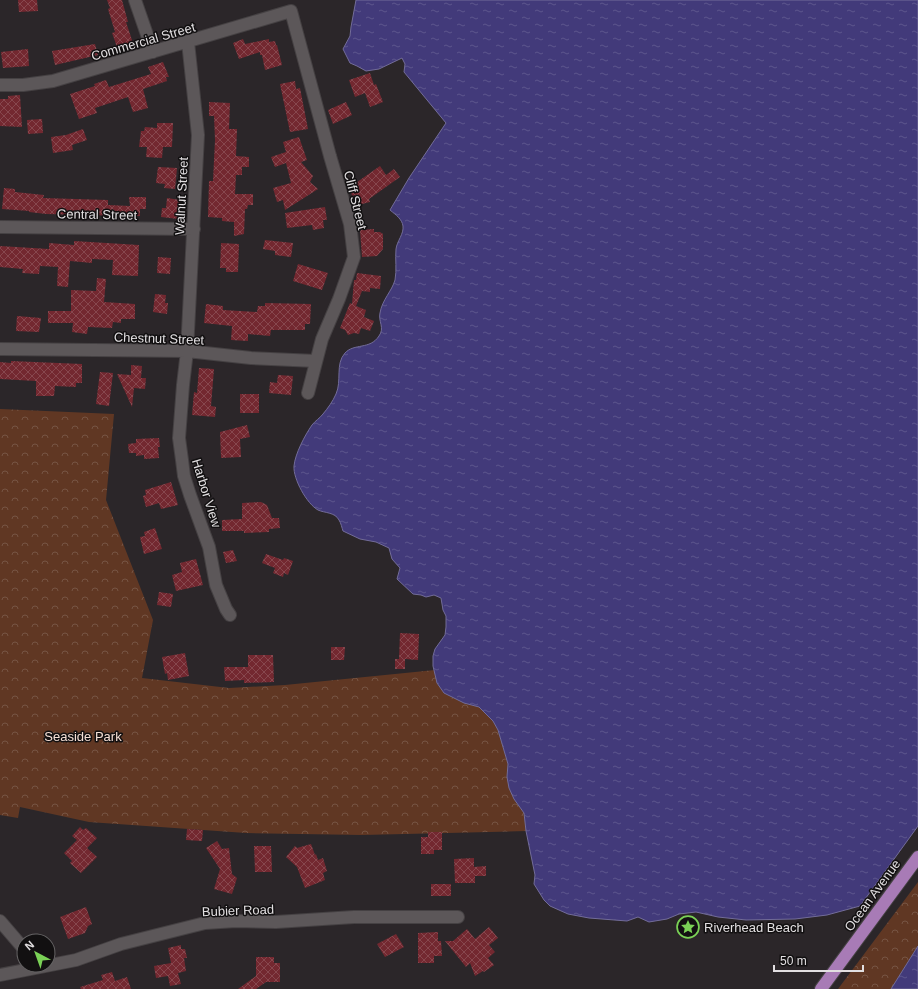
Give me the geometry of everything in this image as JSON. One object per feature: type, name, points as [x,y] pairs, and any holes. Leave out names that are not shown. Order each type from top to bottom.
[{"type":"main road","name":"Ocean Avenue","points":[[821,989],[918,856]]},
{"type":"street","points":[[135,0],[153,52]]},
{"type":"street","name":"Commercial Street","points":[[0,85],[23,85],[54,81],[291,12]]},
{"type":"street","name":"Cliff Street","points":[[291,12],[350,224],[354,257],[339,299],[322,339],[308,393]]},
{"type":"street","name":"Walnut Street","points":[[187,351],[198,135],[188,42]]},
{"type":"street","name":"Central Street","points":[[0,227],[194,230]]},
{"type":"street","name":"Chestnut Street","points":[[0,348],[187,351],[251,358],[316,361]]},
{"type":"street","name":"Harbor View","points":[[187,351],[182,385],[179,438],[184,476],[209,547],[216,585],[230,615]]},
{"type":"street","name":"Bubier Road","points":[[56,963],[76,960],[121,944],[205,923],[236,921],[276,922],[354,917],[458,917]]},
{"type":"street","points":[[0,921],[16,940]]},
{"type":"street","name":"Bubier Road","points":[[0,975],[16,971]]},
{"type":"green space","name":"Seaside Park","points":[[0,409],[114,414],[106,500],[153,620],[142,678],[229,688],[285,685],[435,670],[437,683],[444,693],[464,703],[479,707],[493,721],[498,730],[508,764],[507,777],[514,799],[524,813],[526,831],[362,835],[246,833],[89,822],[20,807],[18,818],[0,815]]},
{"type":"green space","points":[[918,882],[918,946],[891,989],[838,989]]},
{"type":"water","points":[[356,0],[918,0],[918,826],[860,906],[827,915],[795,919],[746,920],[718,917],[696,912],[679,914],[667,919],[649,922],[638,917],[627,921],[589,918],[568,914],[550,906],[544,900],[534,884],[535,875],[524,813],[514,799],[509,788],[507,777],[508,764],[498,730],[493,721],[479,707],[464,703],[444,693],[437,683],[433,666],[433,656],[435,649],[445,635],[446,627],[446,616],[443,610],[441,598],[434,595],[426,597],[413,594],[397,579],[400,568],[392,559],[389,548],[376,542],[360,539],[343,531],[335,515],[318,510],[305,497],[298,484],[294,471],[296,456],[309,429],[325,412],[335,397],[339,384],[339,367],[342,357],[353,348],[371,343],[381,333],[381,308],[395,280],[396,249],[403,229],[400,219],[390,210],[409,178],[446,123],[404,72],[405,64],[402,58],[379,69],[366,71],[350,63],[343,49],[350,36]]},
{"type":"water","points":[[918,946],[918,989],[891,989]]},
{"type":"building","points":[[18,0],[37,0],[38,11],[19,12]]},
{"type":"building","points":[[107,0],[122,0],[128,22],[126,22],[133,43],[117,47],[112,33],[115,32],[108,9],[110,8]]},
{"type":"building","points":[[243,39],[245,44],[269,39],[269,42],[275,41],[282,65],[265,70],[260,52],[239,59],[233,43]]},
{"type":"building","points":[[95,44],[98,55],[55,65],[52,51]]},
{"type":"building","points":[[28,49],[29,66],[3,68],[1,52]]},
{"type":"building","points":[[163,62],[169,77],[166,77],[167,81],[143,89],[148,108],[133,112],[128,97],[95,108],[97,113],[79,119],[70,94],[95,86],[94,84],[106,80],[109,87],[151,74],[148,67]]},
{"type":"building","points":[[370,73],[374,85],[376,84],[383,102],[370,107],[365,93],[355,97],[349,80]]},
{"type":"building","points":[[295,81],[296,89],[300,88],[308,129],[290,132],[280,84]]},
{"type":"building","points":[[20,95],[22,127],[0,126],[0,99],[8,99],[8,96]]},
{"type":"building","points":[[209,102],[230,103],[229,129],[237,129],[236,156],[249,157],[249,167],[242,167],[242,175],[236,175],[235,194],[253,194],[253,205],[248,205],[247,209],[245,209],[244,234],[234,236],[234,222],[222,221],[222,218],[208,217],[209,181],[213,181],[215,140],[214,116],[209,116]]},
{"type":"building","points":[[346,102],[352,115],[333,124],[328,110]]},
{"type":"building","points":[[42,119],[43,133],[28,134],[27,120]]},
{"type":"building","points":[[157,123],[173,123],[172,147],[163,147],[162,158],[146,157],[147,147],[139,147],[141,131],[144,131],[145,127],[157,128]]},
{"type":"building","points":[[83,129],[87,140],[72,145],[73,150],[53,153],[51,137],[66,135]]},
{"type":"building","points":[[299,137],[307,160],[301,162],[313,176],[310,182],[318,189],[285,210],[283,200],[277,202],[273,188],[291,183],[286,163],[275,167],[271,157],[286,152],[283,142]]},
{"type":"building","points":[[380,166],[386,175],[394,169],[400,177],[369,199],[370,202],[358,205],[355,195],[352,196],[350,187]]},
{"type":"building","points":[[158,167],[177,168],[175,189],[164,188],[165,184],[156,183]]},
{"type":"building","points":[[4,188],[15,189],[15,192],[44,195],[43,198],[108,200],[108,205],[130,206],[129,197],[146,197],[146,209],[140,209],[140,216],[126,216],[46,214],[2,209]]},
{"type":"building","points":[[167,198],[180,200],[178,219],[161,217],[162,208],[166,208]]},
{"type":"building","points":[[325,207],[327,220],[323,220],[324,228],[313,230],[312,225],[287,228],[285,213]]},
{"type":"building","points":[[374,229],[374,232],[380,232],[383,234],[383,249],[377,256],[362,257],[360,230]]},
{"type":"building","points":[[265,240],[293,243],[291,257],[275,255],[275,251],[263,249]]},
{"type":"building","points":[[74,241],[139,245],[138,276],[112,275],[113,260],[92,259],[92,263],[70,261],[68,287],[57,286],[58,267],[40,266],[39,274],[22,273],[23,269],[0,267],[0,246],[49,249],[49,243],[74,245]]},
{"type":"building","points":[[221,243],[239,244],[238,272],[226,272],[226,268],[220,268]]},
{"type":"building","points":[[158,257],[171,258],[170,274],[157,273]]},
{"type":"building","points":[[298,264],[328,273],[322,290],[293,281]]},
{"type":"building","points":[[357,273],[381,276],[380,289],[370,288],[370,292],[362,291],[356,306],[366,310],[364,317],[374,321],[370,331],[361,328],[359,334],[354,333],[348,335],[345,330],[340,328],[350,303],[352,304],[354,280],[356,280]]},
{"type":"building","points":[[97,278],[106,279],[104,302],[135,304],[135,319],[121,319],[121,323],[113,322],[112,328],[88,327],[87,334],[72,332],[73,323],[48,323],[48,311],[71,311],[71,290],[96,291]]},
{"type":"building","points":[[155,294],[166,295],[165,303],[168,303],[167,314],[153,312]]},
{"type":"building","points":[[265,303],[311,304],[310,324],[305,324],[305,330],[271,330],[270,336],[248,334],[248,341],[231,340],[232,326],[204,323],[206,304],[223,306],[223,310],[257,312],[258,306],[265,306]]},
{"type":"building","points":[[17,316],[41,318],[39,332],[16,331]]},
{"type":"building","points":[[11,361],[82,364],[82,383],[76,383],[76,387],[55,386],[54,396],[36,396],[36,381],[0,379],[0,362],[11,363]]},
{"type":"building","points":[[131,365],[142,366],[141,378],[146,378],[145,389],[134,388],[132,407],[117,374],[131,375]]},
{"type":"building","points":[[199,368],[214,369],[211,406],[216,407],[215,417],[192,415],[194,392],[197,393]]},
{"type":"building","points":[[100,372],[113,373],[109,406],[96,404]]},
{"type":"building","points":[[278,375],[293,376],[291,395],[269,393],[270,382],[277,383]]},
{"type":"building","points":[[240,394],[259,394],[259,413],[240,413]]},
{"type":"building","points":[[247,425],[250,437],[240,439],[241,457],[221,458],[220,432]]},
{"type":"building","points":[[159,438],[159,458],[144,459],[144,455],[136,456],[136,453],[129,453],[128,444],[136,443],[136,439]]},
{"type":"building","points":[[171,482],[178,505],[161,509],[159,503],[146,507],[143,496],[146,495],[145,490]]},
{"type":"building","points":[[261,502],[267,505],[272,518],[279,518],[280,528],[269,529],[269,532],[244,533],[244,531],[222,531],[222,520],[242,519],[242,503]]},
{"type":"building","points":[[155,528],[162,549],[144,554],[140,537],[145,536],[144,532]]},
{"type":"building","points":[[233,550],[237,561],[226,563],[223,552]]},
{"type":"building","points":[[266,554],[283,560],[284,558],[293,561],[288,575],[284,573],[283,577],[273,573],[275,568],[262,563]]},
{"type":"building","points":[[196,559],[203,585],[176,591],[172,575],[182,572],[180,563]]},
{"type":"building","points":[[159,592],[173,594],[171,607],[157,605]]},
{"type":"building","points":[[400,633],[419,634],[418,660],[405,659],[405,669],[395,669],[395,659],[399,659]]},
{"type":"building","points":[[331,647],[345,647],[344,660],[331,660]]},
{"type":"building","points":[[185,653],[189,676],[168,680],[167,673],[165,674],[162,657]]},
{"type":"building","points":[[248,655],[273,655],[274,682],[244,683],[244,680],[225,681],[224,667],[248,667]]},
{"type":"building","points":[[80,827],[83,830],[86,828],[97,838],[87,848],[97,857],[81,873],[70,863],[72,861],[64,853],[77,840],[72,836]]},
{"type":"building","points":[[187,829],[203,830],[202,841],[186,840]]},
{"type":"building","points":[[428,832],[442,832],[442,850],[434,850],[434,854],[421,854],[421,837],[428,837]]},
{"type":"building","points":[[217,841],[222,849],[229,848],[232,874],[237,878],[232,894],[214,889],[220,869],[206,848]]},
{"type":"building","points":[[311,844],[318,860],[323,858],[327,871],[323,873],[325,880],[305,888],[297,867],[286,857],[295,846],[297,848]]},
{"type":"building","points":[[254,846],[271,846],[272,872],[255,872]]},
{"type":"building","points":[[474,858],[474,867],[486,866],[486,876],[475,876],[475,883],[455,883],[454,859]]},
{"type":"building","points":[[431,884],[451,884],[451,896],[431,896]]},
{"type":"building","points":[[86,907],[92,924],[88,926],[85,933],[68,939],[60,917]]},
{"type":"building","points":[[489,927],[498,938],[489,945],[495,952],[488,958],[494,965],[475,976],[470,963],[466,967],[445,941],[453,941],[467,929],[475,939]]},
{"type":"building","points":[[438,932],[438,941],[441,941],[442,956],[434,956],[434,963],[418,963],[418,933]]},
{"type":"building","points":[[396,934],[404,947],[385,957],[377,944]]},
{"type":"building","points":[[181,945],[181,949],[185,949],[187,958],[184,958],[186,971],[178,973],[181,984],[170,986],[168,976],[156,978],[154,966],[171,963],[168,948]]},
{"type":"building","points":[[256,957],[274,957],[274,963],[280,963],[280,982],[266,982],[256,989],[238,989],[256,976]]},
{"type":"building","points":[[112,972],[115,981],[127,977],[131,989],[81,989],[80,987],[103,980],[101,975]]},
{"type":"place","name":"Riverhead Beach","points":[[688,927]]}]
